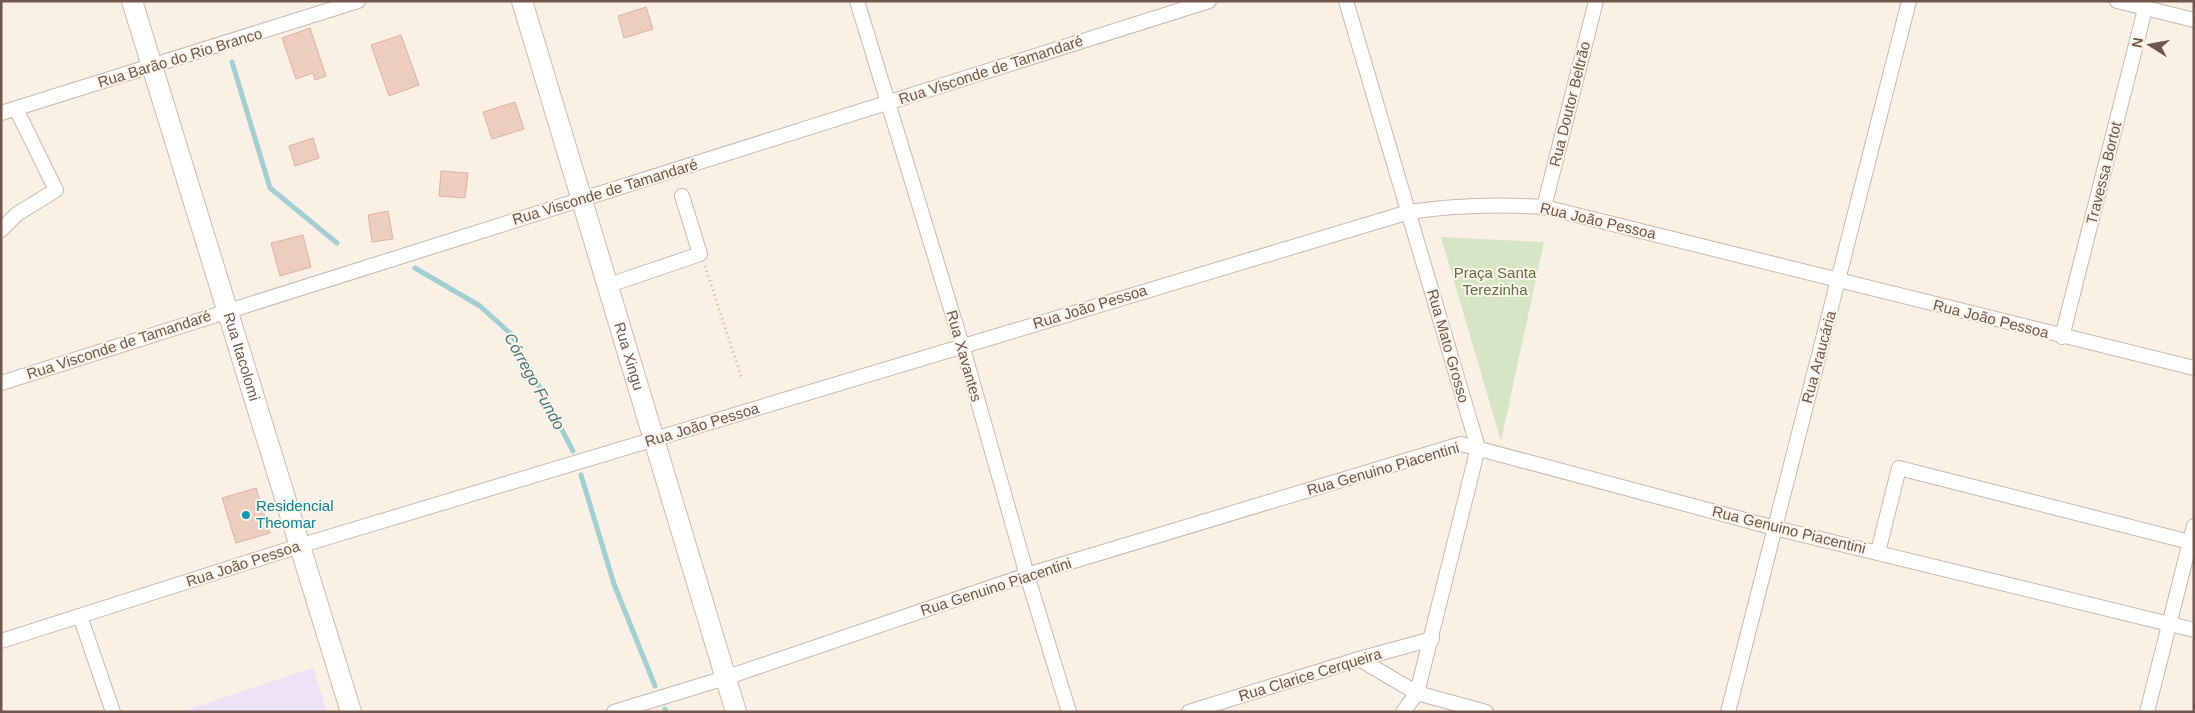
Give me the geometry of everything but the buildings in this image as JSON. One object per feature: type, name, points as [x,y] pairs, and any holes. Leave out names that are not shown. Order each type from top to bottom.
[{"type":"street","name":"Rua Itacolomi","points":[[132,1],[351,712]]},
{"type":"street","name":"Rua Barão do Rio Branco","points":[[1,113],[358,1]]},
{"type":"street","name":"Rua Xingu","points":[[522,1],[736,712]]},
{"type":"street","name":"Rua Xavantes","points":[[857,1],[962,345],[1026,575],[1070,712]]},
{"type":"street","name":"Rua Visconde de Tamandaré","points":[[1,383],[1209,1]]},
{"type":"street","name":"Rua Mato Grosso","points":[[1346,1],[1478,448],[1417,694]]},
{"type":"street","name":"Rua Doutor Beltrão","points":[[1544,207],[1596,1]]},
{"type":"street","name":"Rua Araucária","points":[[1728,712],[1909,1]]},
{"type":"street","points":[[2117,1],[2194,20]]},
{"type":"street","name":"Travessa Bortot","points":[[2062,336],[2145,9]]},
{"type":"street","points":[[1,230],[17,214],[56,190],[16,109]]},
{"type":"street","points":[[609,285],[700,254],[682,196]]},
{"type":"street","name":"Rua João Pessoa","points":[[1,641],[299,546],[655,440],[962,345],[1409,212],[1446,206],[1496,204],[1544,207],[2194,368]]},
{"type":"street","name":"Rua Genuino Piacentini","points":[[614,712],[725,678],[1026,575],[1460,444],[1774,528],[2194,630]]},
{"type":"street","points":[[1878,552],[1899,468],[2190,542]]},
{"type":"street","points":[[2147,712],[2194,526]]},
{"type":"street","points":[[80,616],[113,712]]},
{"type":"street","name":"Rua Clarice Cerqueira","points":[[1189,712],[1359,659],[1432,639]]},
{"type":"street","points":[[1359,659],[1417,694],[1486,712]]},
{"type":"street","points":[[1403,712],[1417,694]]},
{"type":"path","points":[[700,254],[742,379]]},
{"type":"shaded area","points":[[313,668],[327,712],[181,712]]},
{"type":"green space","name":"Praça Santa Terezinha","points":[[1441,237],[1544,242],[1501,441]]},
{"type":"waterway","points":[[232,62],[270,188],[337,243]]},
{"type":"waterway","name":"Córrego Fundo","points":[[415,268],[480,306],[512,335],[573,451]]},
{"type":"waterway","name":"Córrego Fundo","points":[[581,475],[614,584],[655,686]]},
{"type":"place","name":"Residencial Theomar","points":[[246,515]]}]
